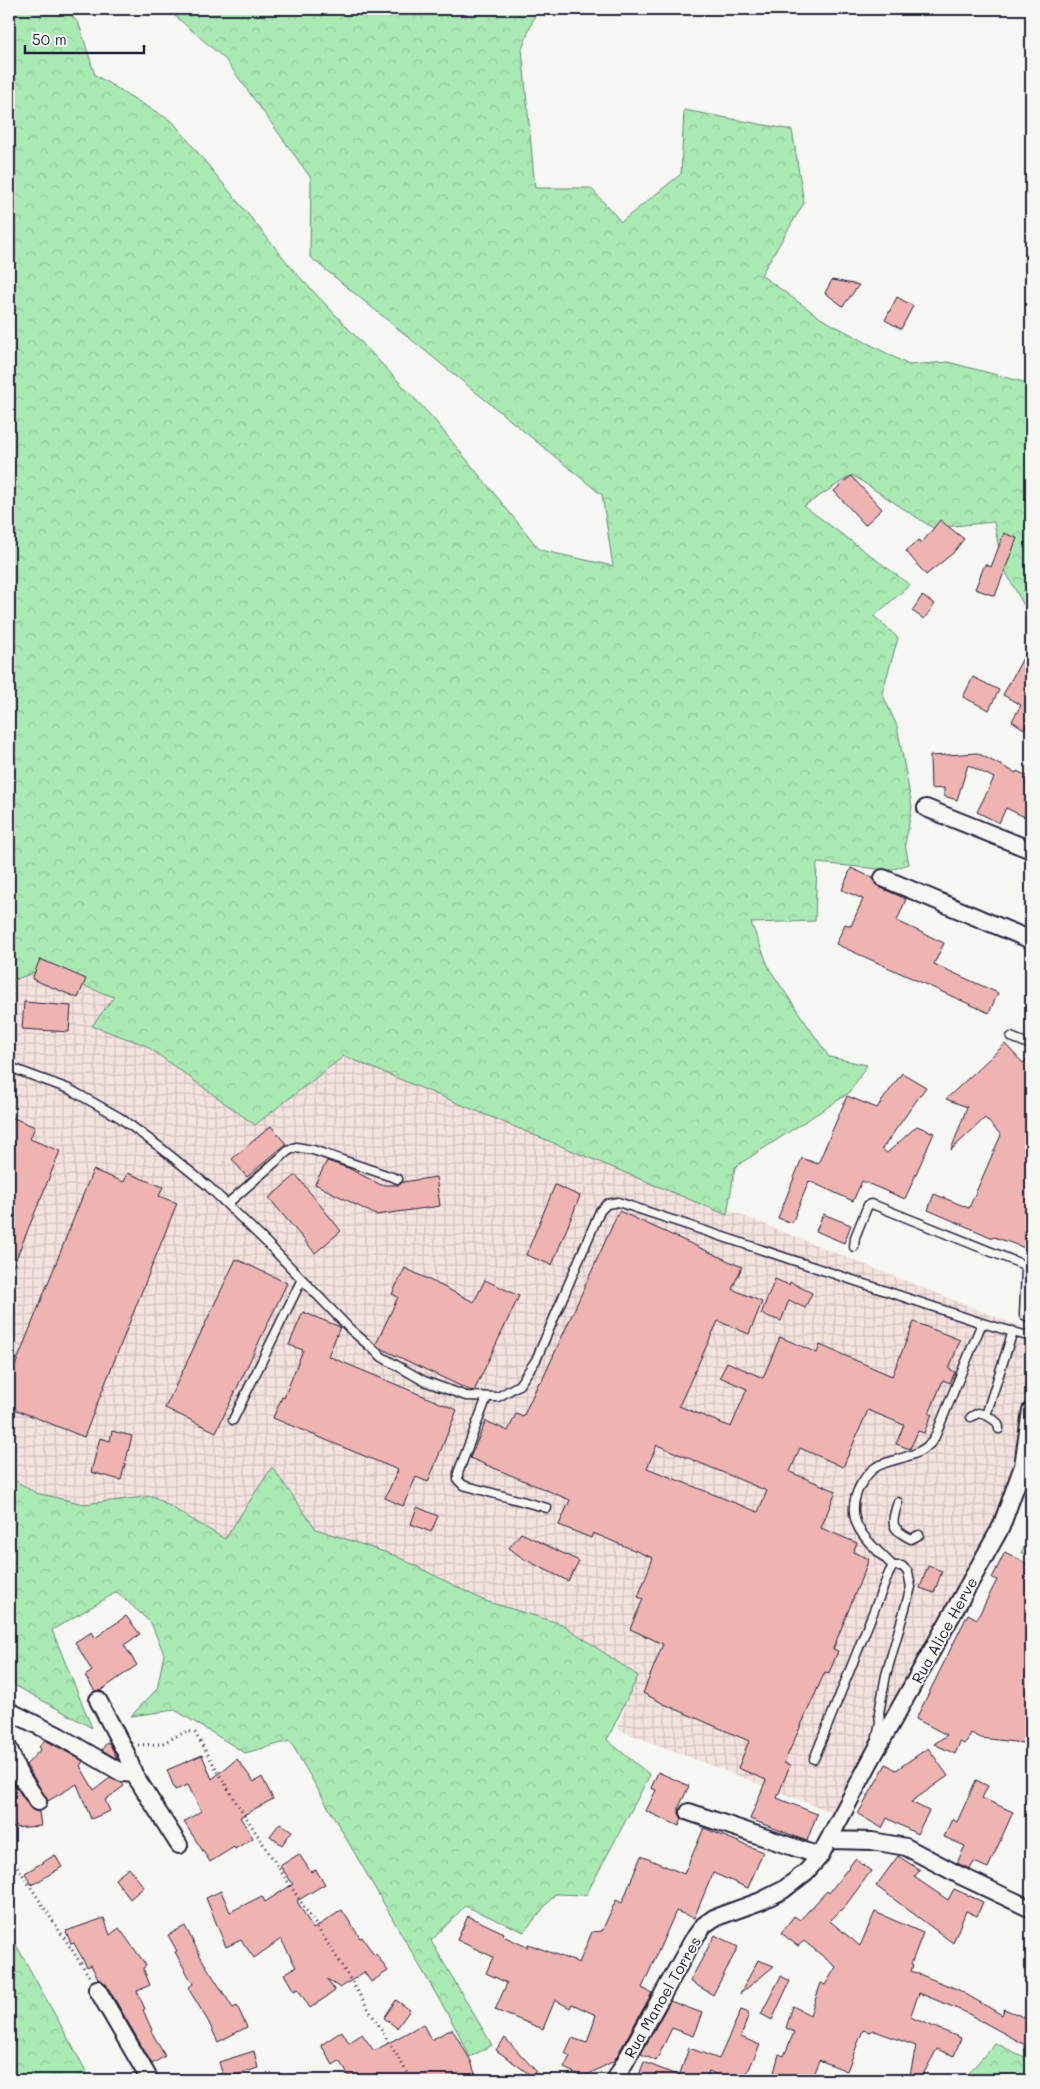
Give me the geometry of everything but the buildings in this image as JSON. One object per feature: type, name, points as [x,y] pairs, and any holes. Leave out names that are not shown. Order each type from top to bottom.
[{"type":"street","points":[[926,808],[1031,850]]},
{"type":"street","points":[[883,878],[1031,940]]},
{"type":"street","name":"Rua Alice Herve","points":[[830,1840],[873,1756],[1001,1527],[1023,1466],[1031,1410]]},
{"type":"street","points":[[98,1700],[134,1774],[179,1844]]},
{"type":"street","points":[[9,1711],[59,1736],[122,1773],[134,1774]]},
{"type":"street","points":[[9,1749],[18,1772],[38,1802]]},
{"type":"street","points":[[689,1812],[820,1856]]},
{"type":"street","points":[[830,1840],[872,1841],[906,1847],[959,1875],[1031,1909]]},
{"type":"street","name":"Rua Manoel Torres","points":[[615,2080],[692,1940],[704,1925],[714,1918],[761,1902],[783,1890],[806,1872],[820,1856],[830,1840]]},
{"type":"street","points":[[97,1989],[150,2080]]},
{"type":"lane","points":[[1011,1037],[1031,1045]]},
{"type":"lane","points":[[9,1067],[69,1089],[119,1117],[208,1186],[350,1329],[382,1357],[424,1381],[466,1396],[498,1397],[519,1385],[536,1360],[600,1211],[607,1204],[618,1202],[982,1323],[1031,1337]]},
{"type":"lane","points":[[227,1204],[288,1150],[296,1147],[313,1150],[398,1179]]},
{"type":"lane","points":[[854,1247],[855,1237],[868,1205],[871,1204],[895,1213],[1024,1265],[1026,1269],[1024,1315],[1031,1318]]},
{"type":"lane","points":[[233,1420],[302,1279]]},
{"type":"lane","points":[[873,1756],[880,1723],[879,1713],[886,1675],[910,1587],[908,1572],[902,1566],[893,1566],[859,1532],[854,1516],[854,1499],[862,1481],[878,1466],[920,1452],[928,1447],[934,1439],[982,1323]]},
{"type":"lane","points":[[986,1415],[1013,1331]]},
{"type":"lane","points":[[486,1397],[458,1473],[458,1480],[463,1485],[546,1508]]},
{"type":"lane","points":[[972,1417],[978,1413],[986,1415],[996,1421],[999,1425],[999,1430]]},
{"type":"lane","points":[[898,1502],[892,1519],[894,1526],[898,1532],[911,1539],[919,1535]]},
{"type":"lane","points":[[814,1759],[893,1566]]},
{"type":"path","points":[[122,1746],[161,1744],[187,1731],[195,1733],[236,1802],[334,1953],[412,2080]]},
{"type":"path","points":[[9,1854],[97,1989]]},
{"type":"shaded area","points":[[39,970],[114,998],[92,1026],[145,1045],[255,1125],[344,1056],[1031,1331],[1031,1355],[1008,1493],[836,1814],[617,1729],[637,1676],[562,1624],[485,1601],[396,1556],[316,1529],[273,1467],[225,1540],[153,1496],[84,1504],[36,1493],[9,1477],[9,982]]},
{"type":"green space","points":[[9,9],[66,9],[79,24],[95,75],[173,122],[295,272],[432,417],[540,550],[613,566],[602,495],[310,257],[311,178],[225,59],[167,9],[537,9],[522,49],[535,188],[591,188],[621,222],[681,174],[684,110],[792,130],[804,203],[761,275],[822,319],[909,365],[948,362],[1031,384],[1031,612],[1028,613],[1002,565],[994,522],[933,528],[852,475],[804,506],[910,585],[874,616],[898,638],[882,693],[897,726],[912,807],[905,844],[909,864],[890,870],[817,863],[815,921],[751,923],[770,970],[829,1057],[867,1065],[849,1093],[735,1167],[727,1215],[344,1056],[255,1125],[145,1045],[92,1026],[114,997],[40,970],[9,982]]},
{"type":"green space","points":[[272,1467],[316,1529],[396,1556],[485,1601],[562,1624],[638,1676],[607,1740],[650,1775],[586,1895],[555,1894],[524,1932],[465,1906],[431,1941],[492,2045],[470,2057],[455,2027],[290,1741],[245,1753],[175,1710],[131,1716],[157,1689],[164,1654],[151,1623],[117,1592],[52,1630],[92,1728],[9,1682],[9,1477],[36,1493],[84,1504],[153,1496],[225,1539]]},
{"type":"green space","points":[[1031,1533],[1031,1556],[1021,1553]]},
{"type":"green space","points":[[9,1932],[91,2080],[9,2080]]},
{"type":"green space","points":[[995,2043],[1031,2060],[1031,2080],[963,2080]]}]
